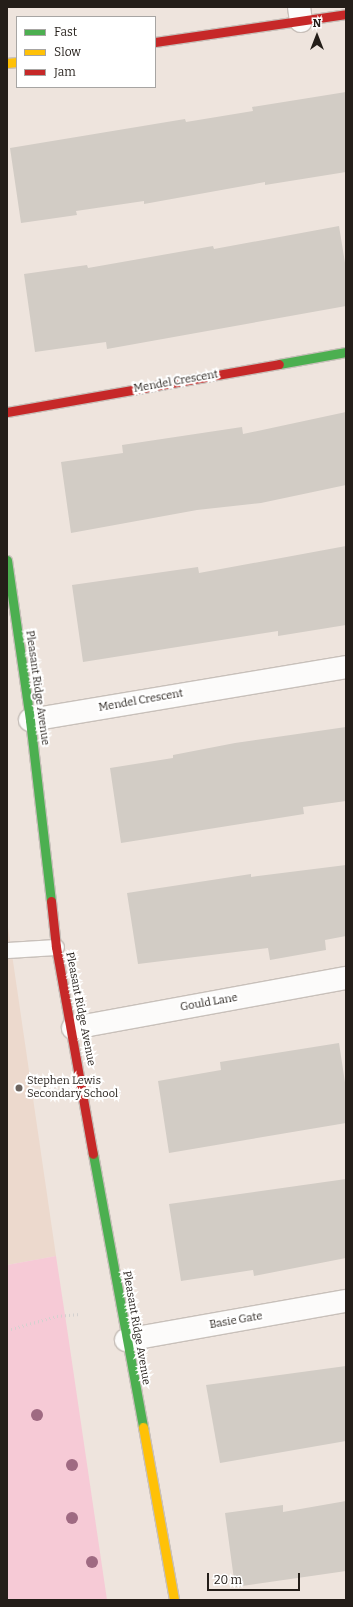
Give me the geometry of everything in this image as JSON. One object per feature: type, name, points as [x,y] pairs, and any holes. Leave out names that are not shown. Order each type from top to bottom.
[{"type":"street","points":[[156,42],[300,14],[346,14]]},
{"type":"street","name":"Mendel Crescent","points":[[7,412],[346,352]]},
{"type":"street","name":"Pleasant Ridge Avenue","points":[[7,560],[30,720],[56,947],[73,1028],[126,1340],[174,1600]]},
{"type":"street","name":"Mendel Crescent","points":[[30,720],[346,667]]},
{"type":"street","name":"Gould Lane","points":[[73,1028],[346,978]]},
{"type":"street","name":"Basie Gate","points":[[126,1340],[346,1301]]},
{"type":"lane","points":[[7,950],[56,947]]},
{"type":"path","points":[[7,1330],[57,1316],[80,1314]]},
{"type":"shaded area","name":"Stephen Lewis Secondary School","points":[[7,920],[56,1256],[7,1265]]},
{"type":"shaded area","points":[[56,1256],[107,1600],[7,1600],[7,1265]]},
{"type":"building","points":[[346,92],[346,172],[265,185],[265,182],[144,204],[144,201],[76,211],[77,215],[21,223],[10,148],[185,119],[186,122],[253,111],[252,107]]},
{"type":"building","points":[[339,226],[346,269],[346,306],[107,349],[106,342],[35,352],[24,274],[87,265],[88,268],[213,246],[214,249]]},
{"type":"building","points":[[346,412],[346,485],[261,503],[197,510],[71,533],[61,462],[123,453],[122,445],[242,427],[243,434]]},
{"type":"building","points":[[346,546],[346,625],[278,636],[278,631],[83,662],[72,585],[198,567],[199,573]]},
{"type":"building","points":[[346,727],[346,801],[303,807],[304,814],[121,843],[110,768],[173,758],[173,755],[235,743]]},
{"type":"building","points":[[346,865],[346,936],[325,940],[326,950],[270,960],[268,948],[138,964],[127,893],[251,874],[251,877]]},
{"type":"building","points":[[339,1043],[346,1089],[346,1123],[169,1153],[158,1081],[221,1070],[220,1062]]},
{"type":"building","points":[[346,1179],[346,1258],[254,1276],[253,1270],[181,1281],[169,1204]]},
{"type":"building","points":[[346,1366],[346,1441],[220,1463],[206,1385]]},
{"type":"building","points":[[346,1501],[346,1571],[235,1587],[225,1513],[283,1505],[283,1512]]},
{"type":"traffic: fast","points":[[279,364],[346,352]]},
{"type":"traffic: fast","points":[[7,560],[30,720],[51,901]]},
{"type":"traffic: fast","points":[[93,1154],[143,1427]]},
{"type":"traffic: slow","points":[[7,63],[16,62]]},
{"type":"traffic: slow","points":[[143,1427],[174,1600]]},
{"type":"traffic: jam","points":[[156,42],[346,14]]},
{"type":"traffic: jam","points":[[7,412],[279,364]]},
{"type":"traffic: jam","points":[[51,901],[56,947],[93,1154]]},
{"type":"place","name":"Stephen Lewis Secondary School","points":[[19,1088]]}]
